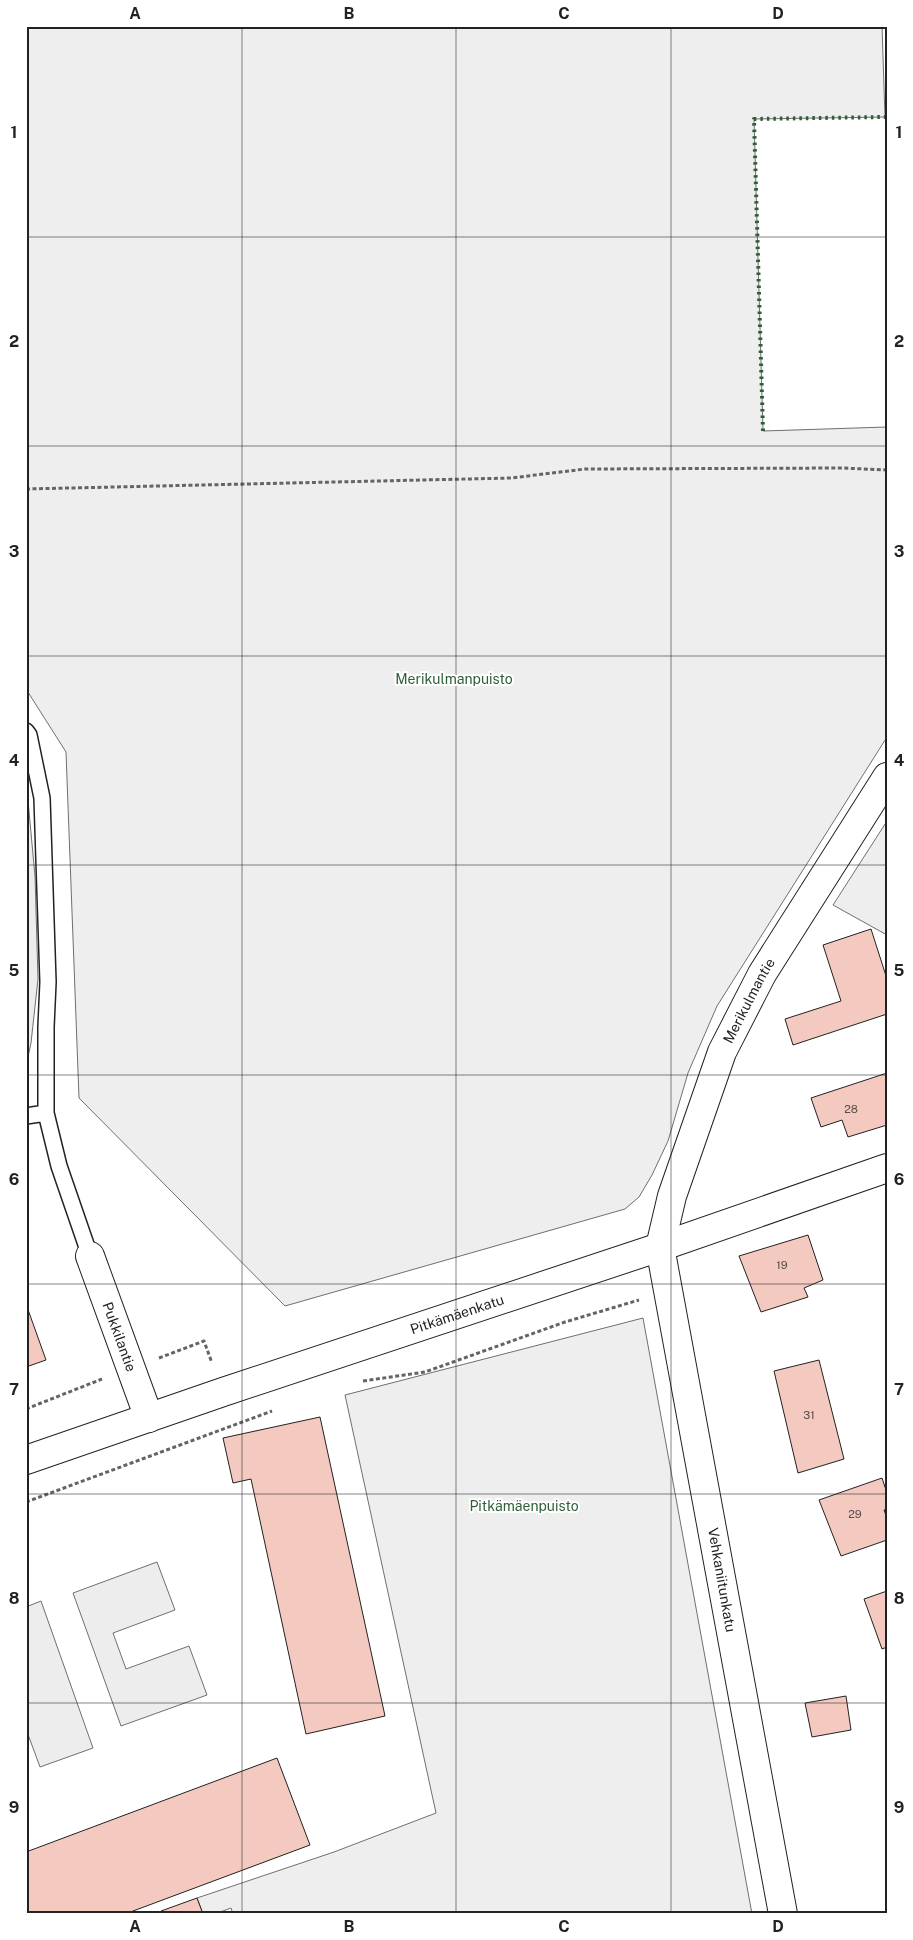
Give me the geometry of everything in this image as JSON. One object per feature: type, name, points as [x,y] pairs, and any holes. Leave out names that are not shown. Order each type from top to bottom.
[{"type":"street","name":"Merikulmantie","points":[[660,1247],[672,1196],[722,1052],[762,974],[886,782]]},
{"type":"street","name":"Pitkämäenkatu","points":[[26,1460],[660,1247],[887,1168]]},
{"type":"street","name":"Vehkaniitunkatu","points":[[660,1247],[783,1914]]},
{"type":"street","name":"Pukkilantie","points":[[90,1256],[149,1418]]},
{"type":"lane","points":[[26,731],[29,736],[42,798],[48,982],[46,1113],[59,1166],[90,1256]]},
{"type":"lane","points":[[26,1116],[46,1113]]},
{"type":"path","points":[[26,489],[511,478],[585,469],[842,468],[887,470]]},
{"type":"path","points":[[360,1381],[425,1372],[565,1322],[635,1301]]},
{"type":"path","points":[[26,1502],[280,1409]]},
{"type":"green space","name":"Merikulmanpuisto","points":[[26,26],[882,26],[885,117],[754,119],[763,431],[887,427],[887,737],[717,1006],[688,1073],[668,1141],[639,1197],[625,1209],[285,1306],[79,1098],[66,752],[26,689]]},
{"type":"green space","points":[[887,821],[887,935],[833,905]]},
{"type":"green space","name":"Pitkämäenpuisto","points":[[643,1318],[752,1914],[233,1914],[231,1908],[215,1914],[203,1914],[197,1898],[334,1852],[436,1813],[345,1395]]},
{"type":"shaded area","points":[[26,779],[35,876],[38,979],[31,1043],[26,1066]]},
{"type":"shaded area","points":[[157,1562],[175,1610],[113,1633],[126,1669],[189,1646],[207,1695],[121,1726],[73,1593]]},
{"type":"shaded area","points":[[41,1601],[93,1748],[40,1767],[26,1729],[26,1607]]},
{"type":"building","points":[[871,929],[887,979],[887,1014],[793,1045],[785,1019],[841,1001],[823,945]]},
{"type":"building","points":[[887,1073],[887,1125],[848,1137],[842,1120],[821,1127],[811,1098]]},
{"type":"building","points":[[808,1235],[823,1280],[804,1288],[808,1297],[761,1312],[739,1256]]},
{"type":"building","points":[[26,1304],[46,1360],[26,1367]]},
{"type":"building","points":[[819,1360],[844,1459],[798,1473],[774,1371]]},
{"type":"building","points":[[320,1417],[385,1716],[306,1734],[251,1479],[233,1483],[223,1438]]},
{"type":"building","points":[[882,1478],[887,1493],[887,1509],[884,1510],[887,1518],[887,1540],[841,1556],[819,1500]]},
{"type":"building","points":[[887,1591],[887,1647],[882,1649],[864,1599]]},
{"type":"building","points":[[846,1696],[851,1730],[812,1737],[805,1703]]},
{"type":"building","points":[[277,1758],[310,1845],[125,1914],[26,1914],[26,1852]]},
{"type":"building","points":[[197,1898],[203,1914],[162,1914],[161,1911]]},
{"type":"hedge","points":[[763,431],[754,119],[885,117]]},
{"type":"fence","points":[[154,1914],[161,1911]]}]
